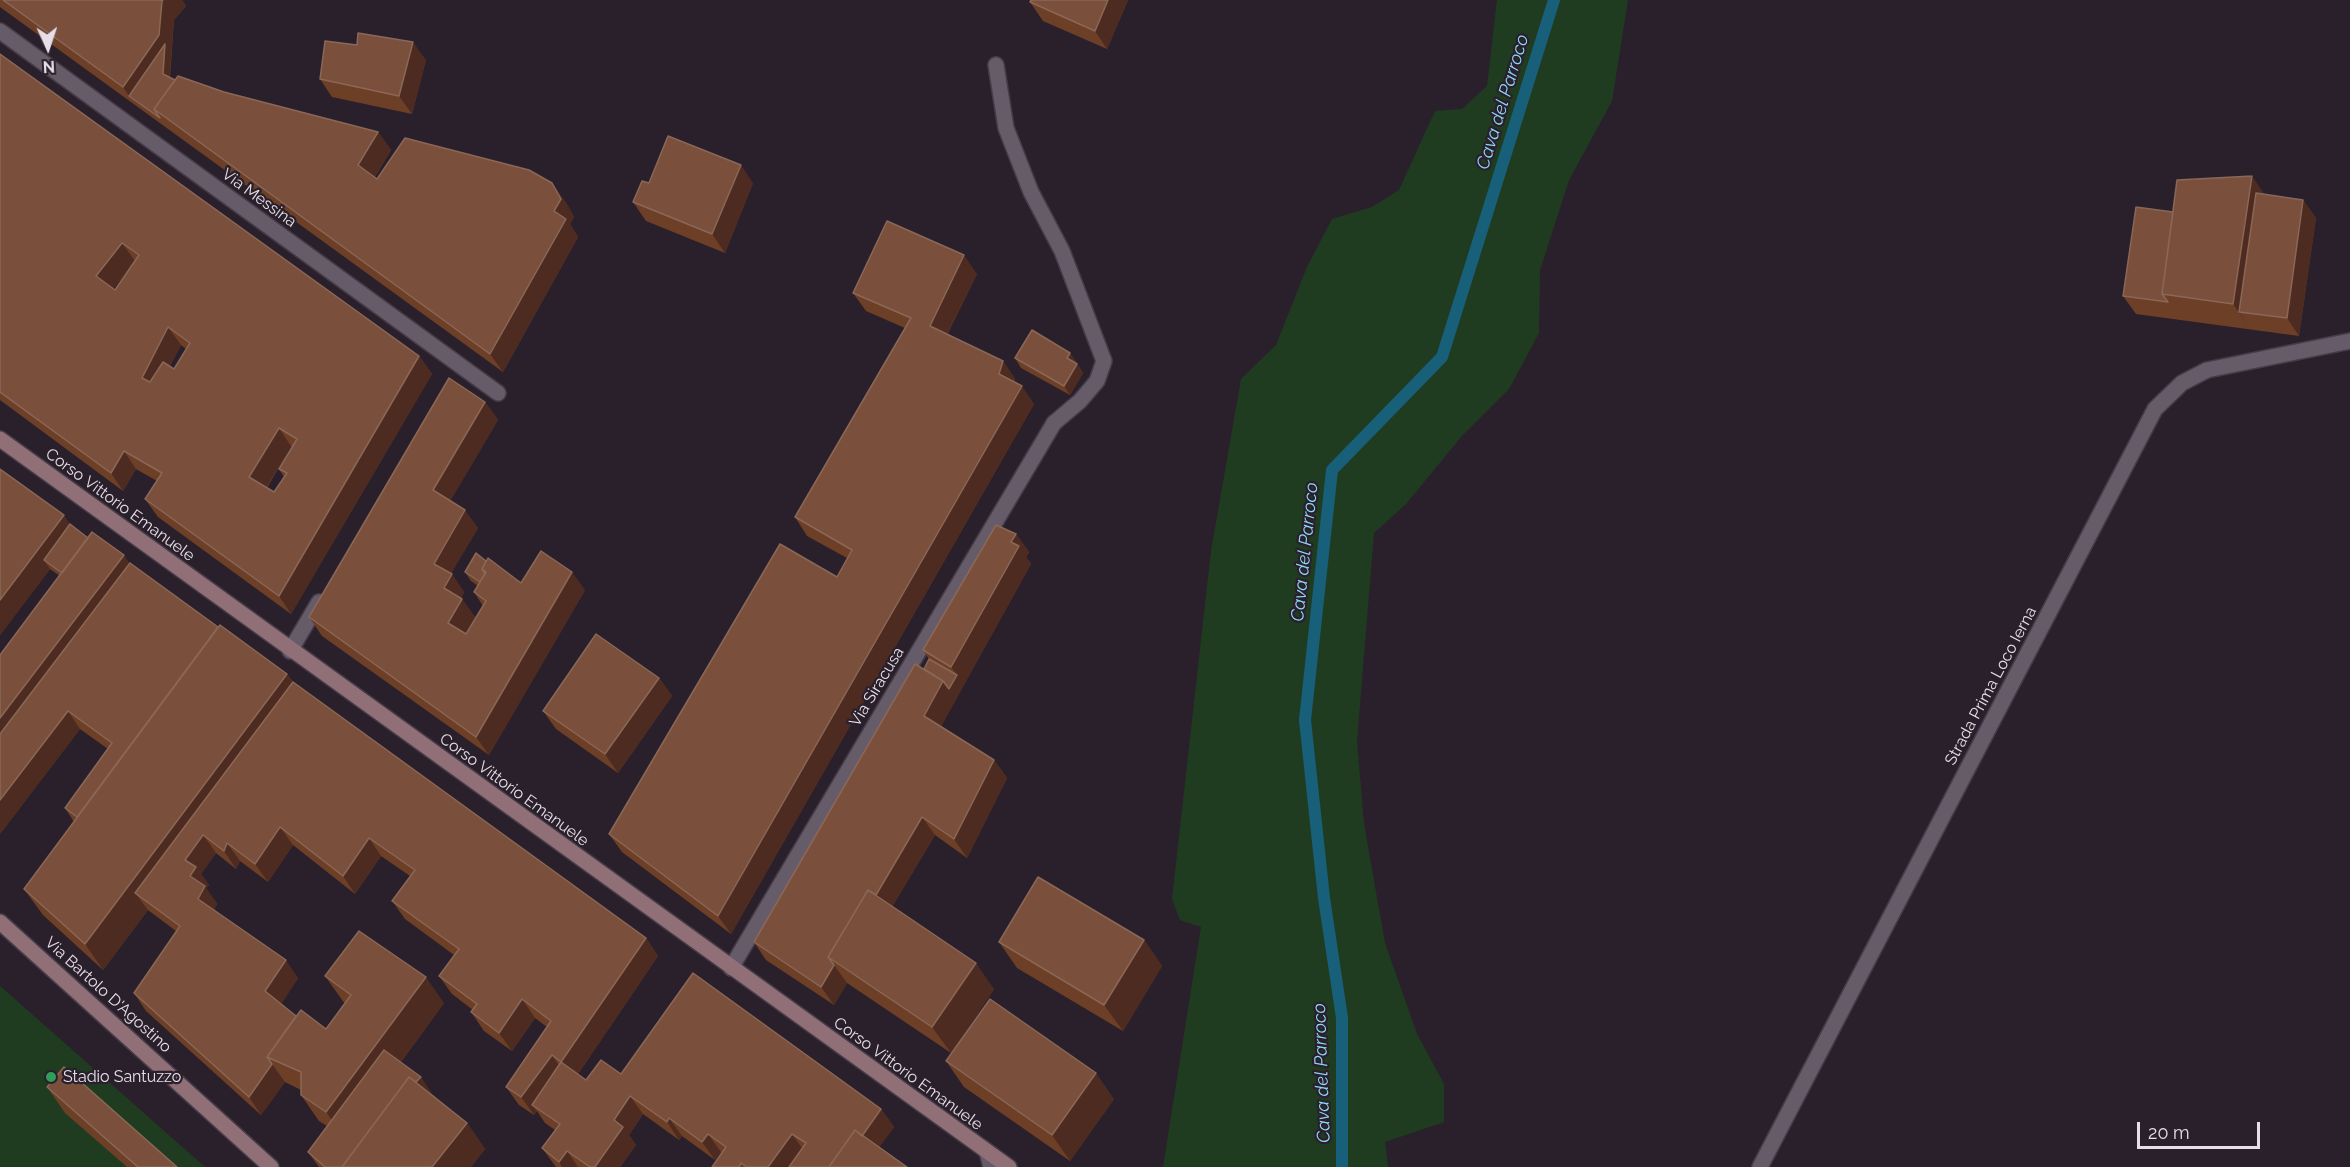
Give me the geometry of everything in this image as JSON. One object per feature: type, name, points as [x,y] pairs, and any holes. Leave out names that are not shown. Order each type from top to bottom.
[{"type":"main road","name":"Corso Vittorio Emanuele","points":[[0,439],[731,968],[989,1159],[1008,1167]]},
{"type":"main road","name":"Via Bartolo D'Agostino","points":[[0,922],[271,1167]]},
{"type":"street","name":"Via Messina","points":[[0,31],[455,369],[498,393]]},
{"type":"street","name":"Via Siracusa","points":[[731,968],[1054,423],[1080,401],[1097,381],[1104,361],[1062,251],[1031,192],[1006,128],[996,65]]},
{"type":"street","name":"Strada Prima Loco Ierna","points":[[1760,1167],[2155,410],[2182,383],[2207,370],[2350,341]]},
{"type":"street","points":[[290,651],[326,590]]},
{"type":"green space","points":[[1497,0],[1628,0],[1612,101],[1569,180],[1540,270],[1539,333],[1509,389],[1461,437],[1406,504],[1374,533],[1357,741],[1364,824],[1385,943],[1417,1034],[1444,1084],[1444,1122],[1385,1142],[1388,1167],[1163,1167],[1201,927],[1180,920],[1172,899],[1211,551],[1241,379],[1276,345],[1307,267],[1332,219],[1372,207],[1399,190],[1435,111],[1462,109],[1487,86]]},
{"type":"green space","name":"Stadio Santuzzo","points":[[0,986],[205,1167],[0,1167]]},
{"type":"building","points":[[3,0],[163,0],[159,35],[123,87]]},
{"type":"building","points":[[1031,0],[1108,0],[1095,31],[1030,2]]},
{"type":"building","points":[[358,33],[413,42],[399,96],[320,79],[325,41],[357,45]]},
{"type":"building","points":[[165,44],[163,74],[175,80],[154,109],[160,118],[129,96]]},
{"type":"building","points":[[0,54],[419,356],[279,596],[145,499],[162,473],[124,451],[111,473],[0,392]],"holes":[[[122,243],[139,255],[115,290],[96,276]],[[168,327],[190,343],[174,369],[163,362],[150,382],[142,378]],[[279,428],[297,439],[279,469],[287,473],[274,492],[249,477]]]},
{"type":"building","points":[[178,76],[224,92],[378,132],[358,165],[377,179],[405,138],[529,170],[552,183],[561,199],[554,211],[566,219],[490,354],[154,109]]},
{"type":"building","points":[[668,136],[741,165],[712,234],[633,202],[642,181],[649,183]]},
{"type":"building","points":[[2252,176],[2233,304],[2162,294],[2177,180]]},
{"type":"building","points":[[2256,193],[2303,200],[2287,318],[2239,312]]},
{"type":"building","points":[[2136,207],[2173,212],[2162,294],[2168,302],[2123,296]]},
{"type":"building","points":[[887,221],[964,255],[930,326],[1003,361],[999,374],[1022,386],[718,916],[609,834],[780,544],[837,577],[852,550],[795,517],[911,318],[853,293]]},
{"type":"building","points":[[1032,330],[1070,353],[1067,358],[1077,364],[1064,386],[1015,358]]},
{"type":"building","points":[[449,378],[485,402],[433,490],[465,510],[434,564],[452,574],[444,588],[462,599],[448,623],[466,634],[486,601],[474,592],[486,572],[482,569],[488,558],[521,583],[541,551],[572,572],[476,737],[309,617]]},
{"type":"building","points":[[0,469],[64,515],[0,600]]},
{"type":"building","points":[[70,524],[88,538],[62,573],[44,560]]},
{"type":"building","points":[[996,525],[1016,534],[1011,542],[1019,546],[951,667],[923,650]]},
{"type":"building","points":[[92,532],[124,555],[0,718],[0,655]]},
{"type":"building","points":[[476,553],[486,561],[482,569],[485,574],[480,582],[465,572]]},
{"type":"building","points":[[130,563],[218,627],[77,817],[65,808],[112,743],[68,711],[0,800],[0,734]]},
{"type":"building","points":[[220,625],[287,674],[85,944],[24,889]]},
{"type":"building","points":[[596,634],[659,678],[605,754],[543,711]]},
{"type":"building","points":[[929,659],[957,675],[949,689],[943,681],[924,669]]},
{"type":"building","points":[[915,664],[943,681],[924,716],[994,760],[954,839],[922,817],[876,895],[868,890],[828,957],[834,965],[821,987],[754,942]]},
{"type":"building","points":[[293,682],[646,938],[561,1062],[552,1055],[521,1097],[506,1087],[551,1021],[522,999],[499,1033],[471,1012],[477,1004],[439,976],[459,949],[392,901],[415,870],[369,838],[343,876],[280,827],[255,864],[227,843],[224,851],[203,835],[185,860],[196,867],[190,876],[205,886],[198,899],[286,960],[265,991],[296,1016],[267,1057],[272,1064],[249,1097],[134,993],[180,926],[135,893]]},
{"type":"building","points":[[1038,877],[1144,940],[1104,1005],[999,942]]},
{"type":"building","points":[[868,890],[976,963],[932,1027],[828,957]]},
{"type":"building","points":[[359,931],[426,977],[326,1112],[301,1095],[301,1072],[267,1057],[301,1010],[326,1029],[351,995],[325,976]]},
{"type":"building","points":[[693,973],[881,1109],[862,1136],[855,1130],[829,1167],[789,1167],[806,1143],[792,1134],[768,1167],[747,1167],[741,1163],[739,1167],[712,1167],[726,1147],[708,1134],[702,1142],[669,1118],[667,1122],[630,1096],[614,1120],[623,1127],[595,1167],[590,1167],[567,1151],[559,1162],[542,1148],[560,1124],[532,1105],[561,1062],[586,1080],[601,1060],[621,1074]]},
{"type":"building","points":[[990,999],[1096,1073],[1052,1135],[946,1061]]},
{"type":"building","points":[[384,1050],[421,1077],[416,1082],[409,1077],[342,1167],[325,1167],[308,1152]]},
{"type":"building","points":[[64,1067],[177,1167],[138,1167],[47,1087]]},
{"type":"building","points":[[409,1077],[467,1123],[432,1167],[342,1167]]},
{"type":"building","points":[[855,1130],[907,1167],[829,1167]]},
{"type":"waterway","name":"Cava del Parroco","points":[[1342,1167],[1342,1018],[1324,898],[1305,720],[1332,470],[1442,357],[1554,0]]},
{"type":"place","name":"Stadio Santuzzo","points":[[51,1077]]}]
